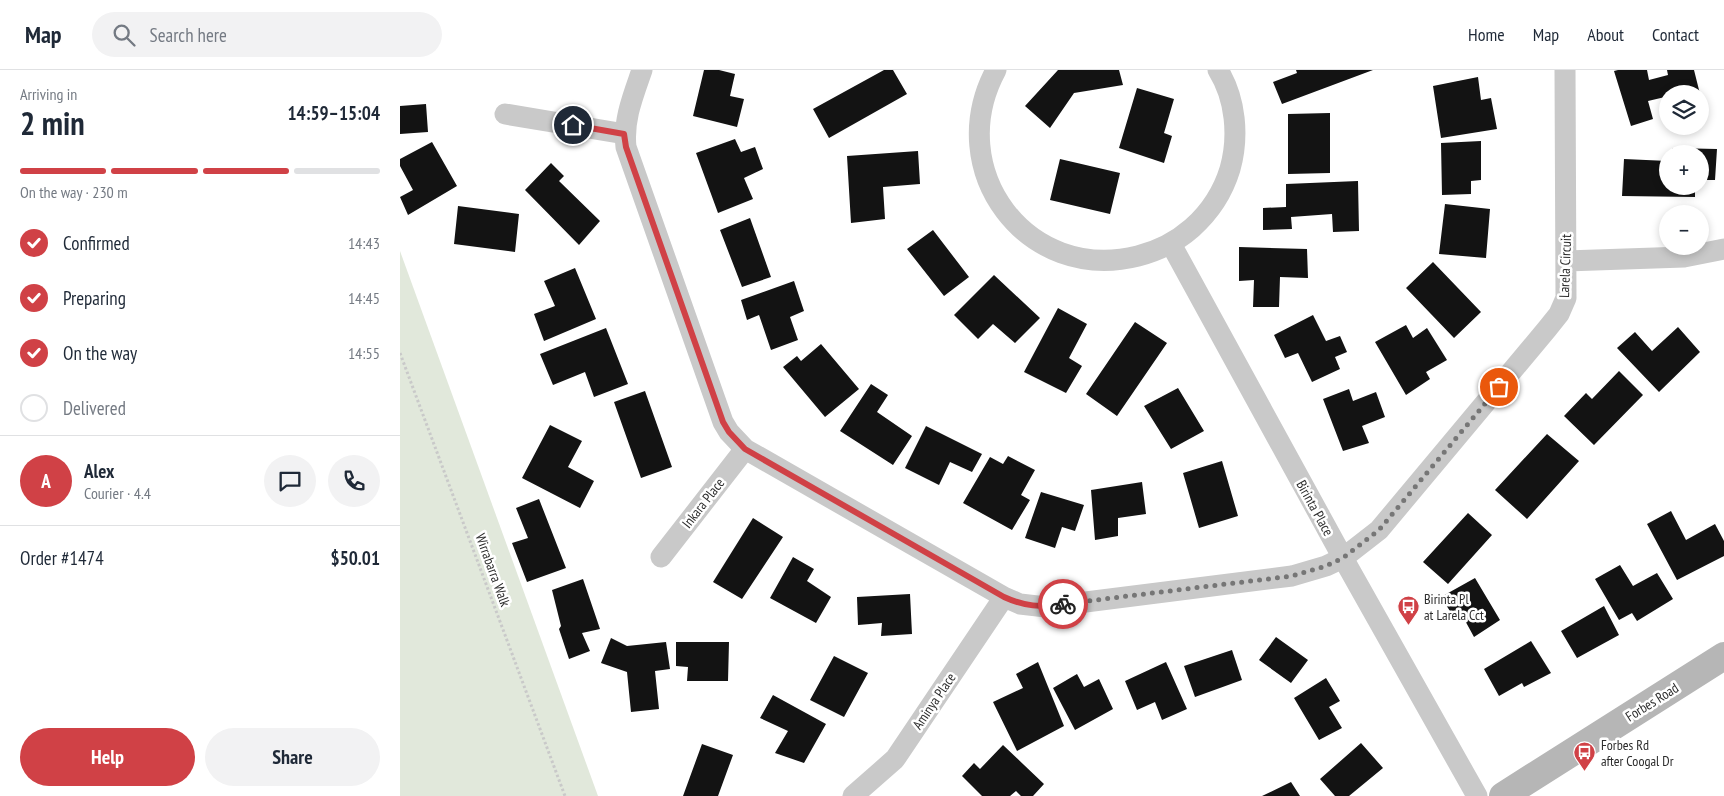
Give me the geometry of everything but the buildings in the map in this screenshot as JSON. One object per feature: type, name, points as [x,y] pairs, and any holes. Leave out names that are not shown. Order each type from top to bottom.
[{"type":"main road","name":"Forbes Road","points":[[1503,796],[1724,656]]},
{"type":"street","name":"Larela Circuit","points":[[642,70],[627,115],[624,134],[626,147],[723,422],[729,432],[745,449],[1004,597],[1020,604],[1046,607],[1292,576],[1326,566],[1343,558],[1379,530],[1547,329],[1559,314],[1566,298],[1565,70]]},
{"type":"street","points":[[996,70],[983,100],[979,121],[980,153],[992,190],[1007,212],[1022,229],[1040,242],[1068,255],[1094,259],[1126,259],[1149,253],[1171,244],[1199,222],[1214,203],[1222,189],[1234,150],[1234,122],[1230,96],[1218,70]]},
{"type":"street","points":[[505,114],[624,134]]},
{"type":"street","name":"Birinta Place","points":[[1171,244],[1343,558],[1477,796]]},
{"type":"street","points":[[1566,261],[1684,257],[1724,249]]},
{"type":"street","name":"Inkara Place","points":[[661,557],[745,449]]},
{"type":"street","name":"Aminya Place","points":[[853,796],[895,759],[1004,597]]},
{"type":"path","name":"Wirrabarra Walk","points":[[400,353],[565,796]]},
{"type":"shaded area","points":[[400,251],[598,796],[400,796]]},
{"type":"way so far","points":[[1063,604],[1292,576],[1326,566],[1343,558],[1379,530],[1499,387]]},
{"type":"place","name":"Birinta Pl at Larela Cct","points":[[1408,626]]},
{"type":"place","name":"Forbes Rd after Coogal Dr","points":[[1585,772]]},
{"type":"route","points":[[573,125],[624,134],[626,147],[723,422],[736,441],[745,449],[1004,597],[1020,604],[1032,606],[1046,607],[1063,604]]}]
